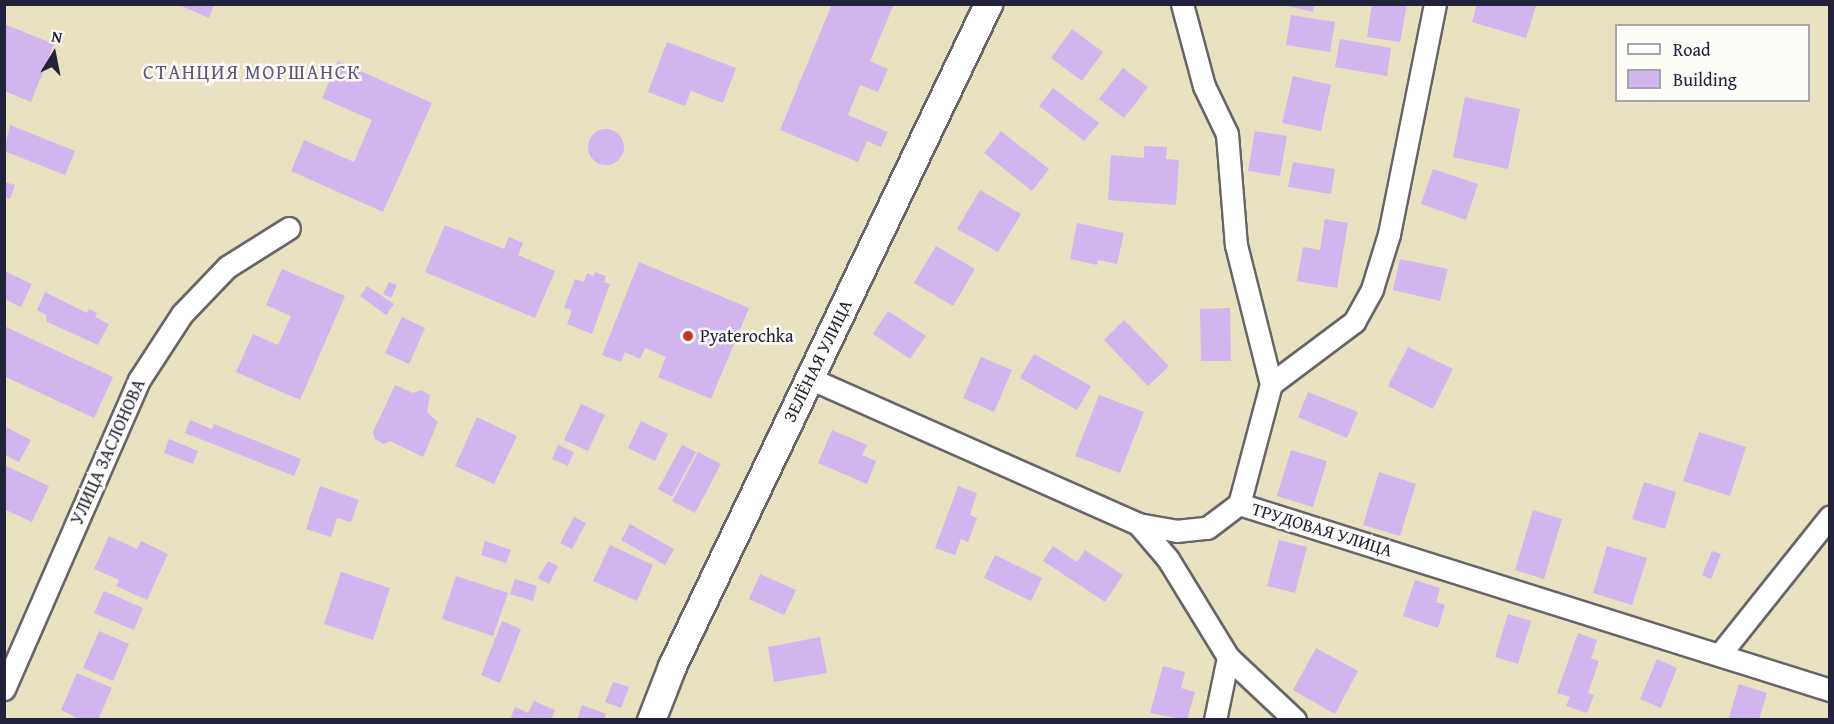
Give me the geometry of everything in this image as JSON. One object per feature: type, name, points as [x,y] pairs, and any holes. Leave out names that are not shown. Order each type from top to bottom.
[{"type":"street","name":"ЗЕЛЁНАЯ УЛИЦА","points":[[651,720],[672,666],[988,4]]},
{"type":"street","name":"ТРУДОВАЯ УЛИЦА","points":[[1182,4],[1204,86],[1227,134],[1236,245],[1271,384],[1239,504],[1639,632],[1720,654],[1830,690]]},
{"type":"street","points":[[1271,384],[1354,322],[1372,289],[1389,234],[1435,4]]},
{"type":"street","name":"УЛИЦА ЗАСЛОНОВА","points":[[4,689],[139,380],[182,314],[227,267],[289,228]]},
{"type":"street","points":[[809,378],[1138,524],[1176,531],[1208,528],[1239,504]]},
{"type":"street","points":[[1720,654],[1830,516]]},
{"type":"street","points":[[1138,524],[1168,559],[1228,657],[1295,720]]},
{"type":"street","points":[[1215,720],[1228,657]]},
{"type":"building","points":[[177,4],[214,4],[209,18]]},
{"type":"building","points":[[832,4],[894,4],[870,61],[888,69],[878,92],[860,85],[848,115],[888,132],[881,147],[867,141],[858,162],[780,130]]},
{"type":"building","points":[[1280,4],[1314,4],[1313,12]]},
{"type":"building","points":[[1372,4],[1407,4],[1400,42],[1367,37]]},
{"type":"building","points":[[1477,4],[1536,6],[1526,38],[1472,22]]},
{"type":"building","points":[[1291,15],[1335,22],[1330,52],[1286,45]]},
{"type":"building","points":[[4,24],[54,44],[31,102],[4,91]]},
{"type":"building","points":[[1072,29],[1103,52],[1082,81],[1051,58]]},
{"type":"building","points":[[1340,39],[1391,48],[1387,76],[1335,67]]},
{"type":"building","points":[[667,42],[736,68],[723,103],[691,91],[685,106],[648,92]]},
{"type":"building","points":[[338,61],[432,103],[383,212],[291,171],[304,140],[354,162],[372,120],[322,98]]},
{"type":"building","points":[[1123,68],[1148,87],[1124,118],[1099,99]]},
{"type":"building","points":[[1293,76],[1331,85],[1321,131],[1282,123]]},
{"type":"building","points":[[1053,88],[1099,123],[1084,141],[1039,106]]},
{"type":"building","points":[[1465,97],[1520,109],[1508,169],[1453,157]]},
{"type":"building","points":[[10,125],[75,151],[65,175],[4,151]]},
{"type":"building","points":[[606,129],[619,134],[624,147],[619,160],[606,165],[593,160],[588,147],[593,134]]},
{"type":"building","points":[[1001,131],[1049,169],[1032,191],[984,153]]},
{"type":"building","points":[[1255,131],[1287,136],[1280,176],[1248,171]]},
{"type":"building","points":[[1144,146],[1167,147],[1166,159],[1179,160],[1176,205],[1108,200],[1111,155],[1144,158]]},
{"type":"building","points":[[1293,162],[1335,169],[1331,194],[1288,187]]},
{"type":"building","points":[[1433,169],[1478,184],[1466,220],[1421,204]]},
{"type":"building","points":[[4,182],[15,185],[10,199],[4,197]]},
{"type":"building","points":[[980,190],[1021,214],[998,252],[957,229]]},
{"type":"building","points":[[1325,219],[1348,223],[1337,288],[1297,281],[1303,247],[1320,250]]},
{"type":"building","points":[[1077,223],[1124,233],[1117,264],[1098,260],[1097,265],[1070,259]]},
{"type":"building","points":[[445,225],[504,249],[509,237],[523,243],[518,255],[555,271],[535,318],[425,272]]},
{"type":"building","points":[[936,246],[975,269],[953,306],[914,283]]},
{"type":"building","points":[[1400,259],[1448,269],[1440,301],[1393,290]]},
{"type":"building","points":[[639,262],[749,308],[711,399],[658,377],[666,357],[645,348],[640,359],[625,352],[621,362],[602,355]]},
{"type":"building","points":[[282,269],[345,296],[300,400],[236,372],[253,334],[278,345],[291,316],[266,305]]},
{"type":"building","points":[[4,271],[32,284],[21,307],[4,299]]},
{"type":"building","points":[[595,272],[606,276],[604,282],[610,284],[592,334],[567,324],[572,310],[564,308],[575,279],[584,282],[587,273],[593,276]]},
{"type":"building","points":[[389,282],[397,285],[391,298],[383,294]]},
{"type":"building","points":[[367,286],[394,304],[386,315],[360,296]]},
{"type":"building","points":[[45,292],[87,313],[89,309],[97,313],[95,317],[109,324],[98,345],[47,322],[46,315],[37,310]]},
{"type":"building","points":[[1230,308],[1231,361],[1201,361],[1200,309]]},
{"type":"building","points":[[888,311],[926,336],[910,359],[873,334]]},
{"type":"building","points":[[402,317],[425,328],[409,364],[385,353]]},
{"type":"building","points":[[1124,320],[1169,366],[1148,386],[1104,340]]},
{"type":"building","points":[[4,326],[113,377],[94,418],[4,376]]},
{"type":"building","points":[[1408,347],[1453,369],[1433,409],[1388,386]]},
{"type":"building","points":[[1034,354],[1091,386],[1077,410],[1020,378]]},
{"type":"building","points":[[981,357],[1012,370],[994,412],[963,398]]},
{"type":"building","points":[[395,385],[413,393],[421,390],[430,395],[427,412],[438,422],[423,457],[390,441],[384,444],[375,439],[373,432]]},
{"type":"building","points":[[1308,392],[1358,412],[1347,438],[1298,417]]},
{"type":"building","points":[[1099,395],[1144,412],[1120,473],[1075,456]]},
{"type":"building","points":[[581,404],[605,415],[588,451],[564,440]]},
{"type":"building","points":[[477,417],[517,436],[494,484],[455,466]]},
{"type":"building","points":[[190,420],[212,429],[214,424],[301,459],[294,476],[185,433]]},
{"type":"building","points":[[641,421],[668,434],[655,461],[628,448]]},
{"type":"building","points":[[6,427],[31,440],[19,462],[4,454]]},
{"type":"building","points":[[832,430],[867,445],[862,455],[876,461],[867,484],[818,463]]},
{"type":"building","points":[[1699,432],[1746,447],[1730,496],[1683,481]]},
{"type":"building","points":[[169,439],[198,451],[193,464],[164,453]]},
{"type":"building","points":[[558,445],[574,452],[568,466],[552,459]]},
{"type":"building","points":[[682,445],[696,452],[672,497],[658,489]]},
{"type":"building","points":[[1291,450],[1327,461],[1313,507],[1277,496]]},
{"type":"building","points":[[698,452],[721,464],[695,513],[672,501]]},
{"type":"building","points":[[4,465],[49,486],[32,522],[4,509]]},
{"type":"building","points":[[1379,472],[1416,484],[1400,536],[1363,525]]},
{"type":"building","points":[[1644,482],[1676,492],[1665,529],[1632,519]]},
{"type":"building","points":[[320,486],[359,500],[351,522],[337,518],[331,537],[306,529]]},
{"type":"building","points":[[958,486],[977,493],[970,515],[977,518],[968,542],[961,539],[955,555],[935,548]]},
{"type":"building","points":[[1533,510],[1562,519],[1544,579],[1515,570]]},
{"type":"building","points":[[574,517],[586,523],[572,549],[560,543]]},
{"type":"building","points":[[630,524],[674,549],[665,565],[621,540]]},
{"type":"building","points":[[109,536],[137,549],[141,541],[168,554],[147,600],[116,586],[119,580],[94,569]]},
{"type":"building","points":[[1279,540],[1307,547],[1295,593],[1267,586]]},
{"type":"building","points":[[485,541],[511,550],[506,563],[481,555]]},
{"type":"building","points":[[610,545],[653,565],[637,601],[593,581]]},
{"type":"building","points":[[1053,546],[1077,562],[1085,550],[1123,575],[1105,602],[1043,561]]},
{"type":"building","points":[[1607,546],[1647,558],[1632,605],[1593,593]]},
{"type":"building","points":[[1712,551],[1721,554],[1711,579],[1702,575]]},
{"type":"building","points":[[995,555],[1042,578],[1031,601],[984,578]]},
{"type":"building","points":[[548,561],[558,566],[549,584],[538,578]]},
{"type":"building","points":[[341,572],[390,588],[373,640],[324,624]]},
{"type":"building","points":[[760,574],[796,590],[784,615],[749,599]]},
{"type":"building","points":[[456,576],[508,593],[493,636],[442,619]]},
{"type":"building","points":[[515,579],[537,586],[533,601],[510,594]]},
{"type":"building","points":[[1415,580],[1440,588],[1436,602],[1445,605],[1438,628],[1403,616]]},
{"type":"building","points":[[104,591],[143,608],[134,630],[94,613]]},
{"type":"building","points":[[1508,614],[1531,621],[1518,664],[1495,657]]},
{"type":"building","points":[[502,621],[521,629],[500,683],[481,675]]},
{"type":"building","points":[[99,631],[129,644],[113,681],[83,668]]},
{"type":"building","points":[[1578,633],[1597,640],[1591,658],[1599,661],[1588,693],[1594,695],[1587,713],[1566,706],[1570,697],[1557,693]]},
{"type":"building","points":[[820,637],[827,673],[774,682],[768,647]]},
{"type":"building","points":[[1316,648],[1358,671],[1335,714],[1293,690]]},
{"type":"building","points":[[1657,659],[1677,668],[1661,708],[1640,699]]},
{"type":"building","points":[[1163,666],[1185,672],[1181,688],[1195,692],[1187,720],[1150,713]]},
{"type":"building","points":[[77,673],[112,688],[98,720],[81,720],[61,710]]},
{"type":"building","points":[[613,682],[629,687],[621,708],[605,702]]},
{"type":"building","points":[[1739,684],[1767,693],[1759,720],[1728,720]]},
{"type":"building","points":[[534,701],[555,710],[551,720],[510,720],[515,707],[528,713]]},
{"type":"building","points":[[582,705],[606,714],[604,720],[577,720]]},
{"type":"place","name":"Pyaterochka","points":[[688,336]]},
{"type":"district","name":"СТАНЦИЯ МОРШАНСК","points":[[252,71]]}]
